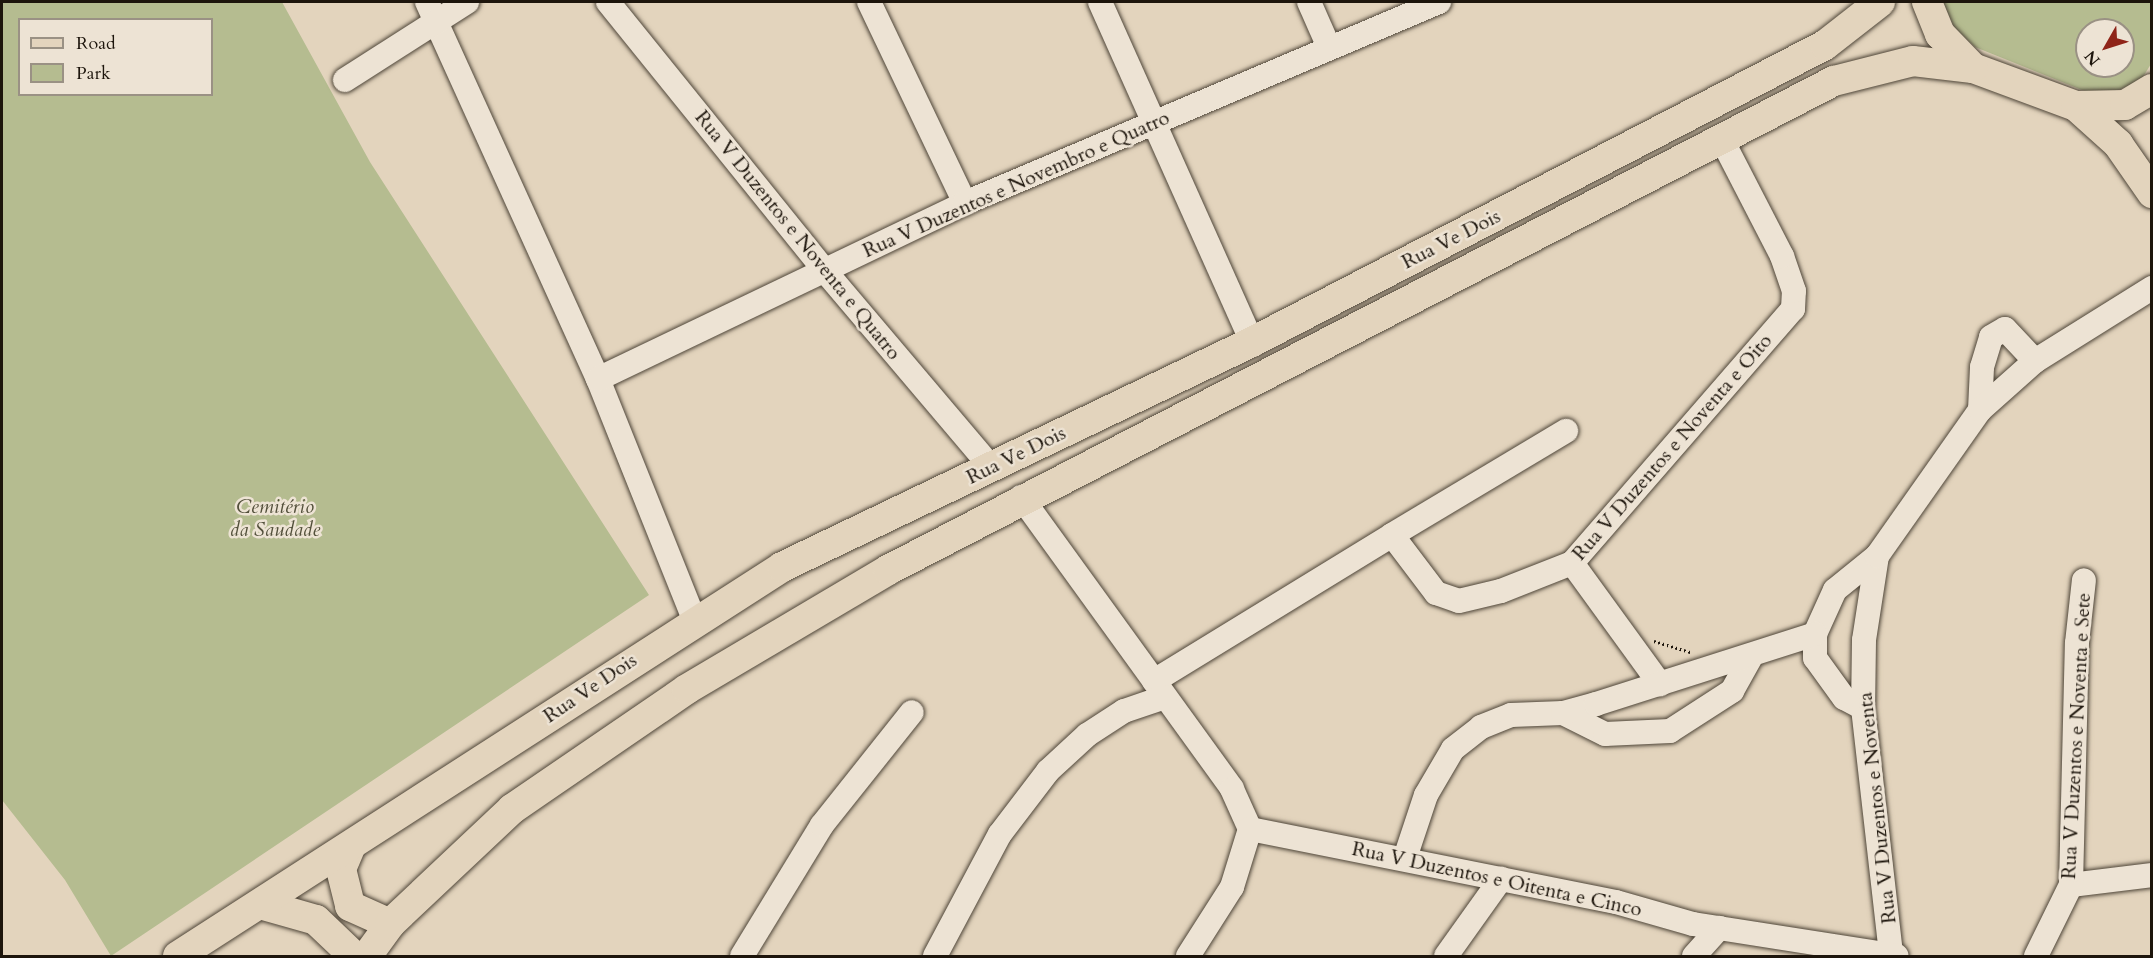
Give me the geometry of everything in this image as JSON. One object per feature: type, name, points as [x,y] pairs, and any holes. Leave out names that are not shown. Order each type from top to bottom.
[{"type":"main road","name":"Rua Ve Dois","points":[[178,957],[350,848],[694,619],[782,567],[1251,342],[1825,45],[1880,2]]},
{"type":"main road","points":[[1927,2],[1940,34],[1973,69],[2076,106],[2125,105],[2151,89]]},
{"type":"main road","name":"Rua Ve Dois","points":[[367,957],[390,924],[512,809],[580,761],[727,665],[1021,497],[1834,81],[1873,68],[1913,61],[1973,69]]},
{"type":"main road","points":[[2076,106],[2118,144],[2151,193]]},
{"type":"main road","points":[[350,848],[341,869],[350,906],[390,924]]},
{"type":"main road","points":[[261,904],[316,920],[354,957]]},
{"type":"street","points":[[345,80],[433,11],[467,2]]},
{"type":"street","name":"Rua V Duzentos e Noventa e Quatro","points":[[609,2],[824,270],[991,467]]},
{"type":"street","points":[[869,2],[965,203]]},
{"type":"street","points":[[1100,2],[1251,342]]},
{"type":"street","points":[[1309,2],[1328,45]]},
{"type":"street","name":"Rua V Duzentos e Novembro e Quatro","points":[[598,379],[965,203],[1153,124],[1328,45],[1439,2]]},
{"type":"street","points":[[433,11],[598,379],[694,619]]},
{"type":"street","name":"Rua V Duzentos e Noventa e Oito","points":[[1392,535],[1436,593],[1459,601],[1502,591],[1572,563],[1792,309],[1794,291],[1782,256],[1722,140]]},
{"type":"street","points":[[1863,708],[1830,681],[1815,658],[1815,634],[1835,590],[1877,556],[1980,410],[2035,362],[2151,288]]},
{"type":"street","points":[[1980,410],[1982,367],[1991,337],[2005,329],[2035,362]]},
{"type":"street","points":[[935,957],[1000,834],[1048,771],[1115,717],[1392,535],[1566,431]]},
{"type":"street","points":[[1021,497],[1232,789],[1250,829],[1232,887],[1188,957]]},
{"type":"street","name":"Rua V Duzentos e Noventa","points":[[1877,556],[1864,640],[1863,708],[1894,955]]},
{"type":"street","points":[[1572,563],[1628,634],[1660,684]]},
{"type":"street","name":"Rua V Duzentos e Noventa e Sete","points":[[2036,957],[2071,885],[2077,643],[2084,580]]},
{"type":"street","points":[[1405,858],[1426,795],[1453,749],[1481,727],[1511,715],[1563,713],[1815,634]]},
{"type":"street","points":[[1563,713],[1605,734],[1670,731],[1732,691],[1752,655]]},
{"type":"street","points":[[742,957],[822,825],[912,712]]},
{"type":"street","name":"Rua V Duzentos e Oitenta e Cinco","points":[[1250,829],[1405,858],[1719,928],[1894,955]]},
{"type":"street","points":[[2071,885],[2151,875]]},
{"type":"street","points":[[1446,957],[1501,879]]},
{"type":"street","points":[[1694,957],[1719,928]]},
{"type":"path","points":[[1628,634],[1694,653]]},
{"type":"green space","name":"Cemitério da Saudade","points":[[2,2],[282,2],[370,162],[649,595],[111,956],[65,880],[2,800]]},
{"type":"green space","points":[[1943,2],[2151,2],[2151,64],[2141,80],[2114,92],[2092,94],[1975,47],[1954,27]]}]
